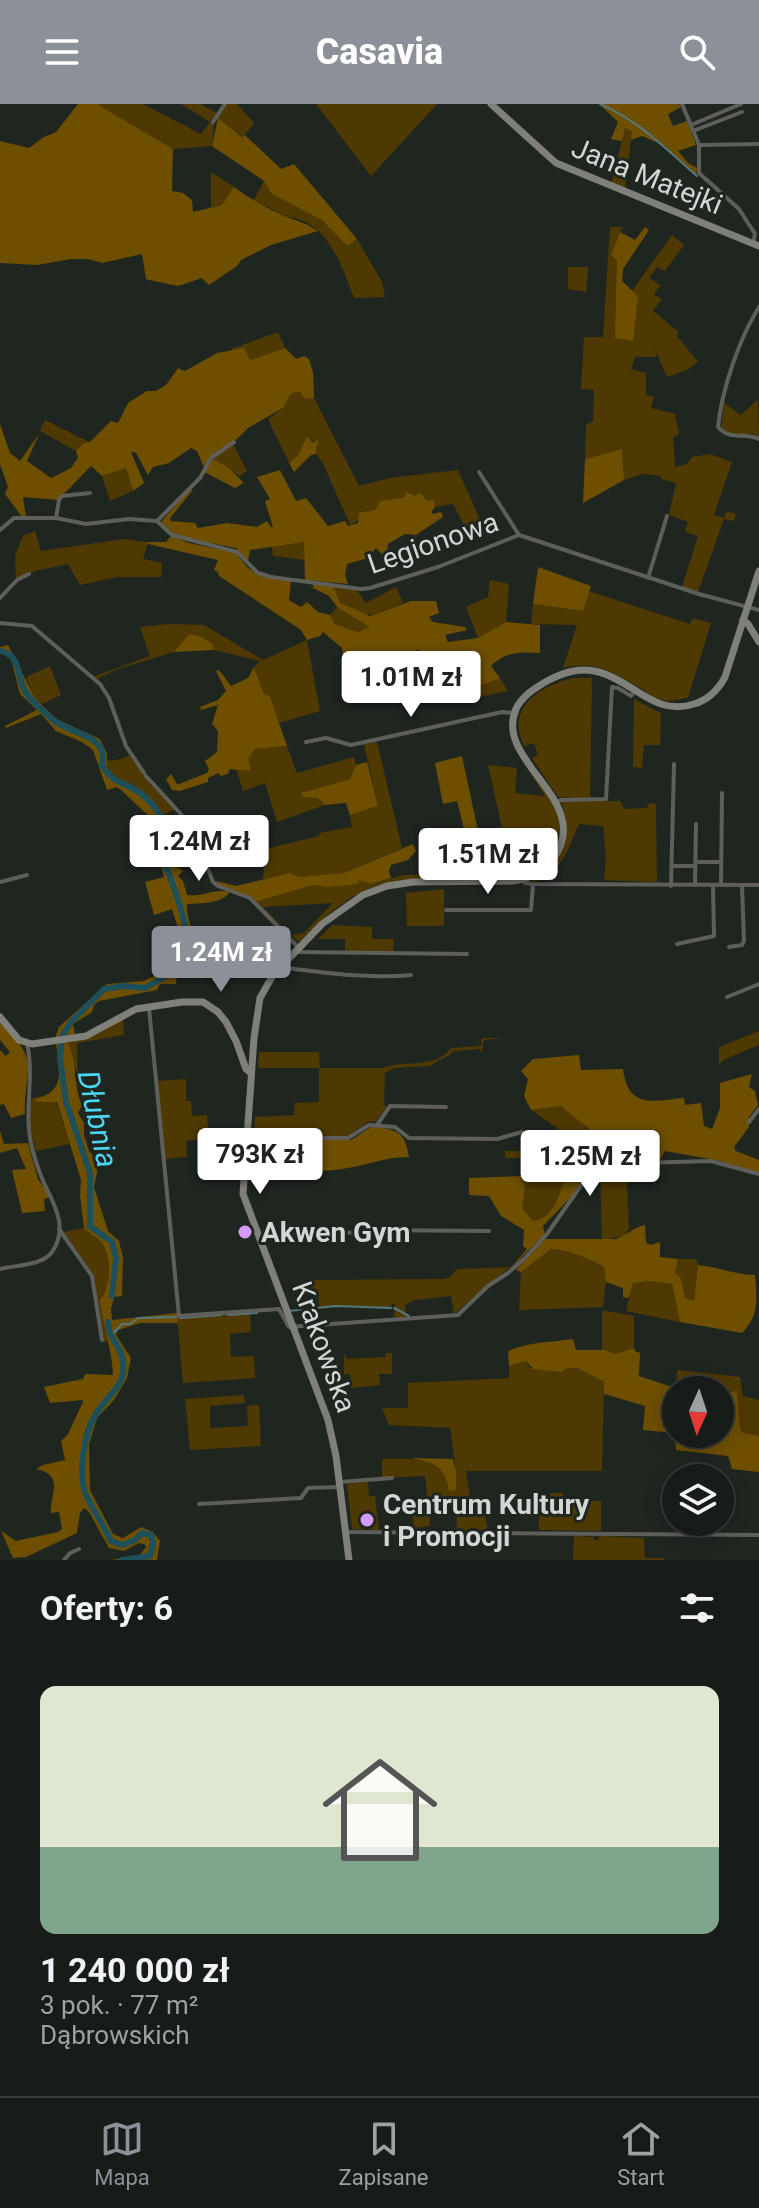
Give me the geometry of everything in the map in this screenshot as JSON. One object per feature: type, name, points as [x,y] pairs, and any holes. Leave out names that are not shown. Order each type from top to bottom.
[{"type":"main road","name":"Jana Matejki","points":[[491,104],[556,163],[756,245]]},
{"type":"main road","points":[[522,880],[544,869],[557,852],[563,827],[556,802],[517,745],[513,732],[514,713],[519,704],[530,692],[571,671],[601,672],[656,703],[674,707],[691,705],[708,698],[725,677],[759,573]]},
{"type":"main road","points":[[743,620],[759,641]]},
{"type":"main road","name":"Krakowska","points":[[349,1560],[328,1420],[242,1189],[258,1003],[265,988],[297,949],[336,911],[363,895],[387,886],[420,881],[522,880]]},
{"type":"main road","points":[[0,1017],[19,1040],[27,1044],[95,1033],[127,1013],[197,1000],[210,1005],[232,1033],[246,1069],[251,1073]]},
{"type":"street","points":[[213,122],[225,104]]},
{"type":"street","points":[[682,104],[699,145],[699,173],[739,209],[755,234],[756,245]]},
{"type":"street","points":[[692,128],[741,104]]},
{"type":"street","points":[[692,128],[742,112]]},
{"type":"street","points":[[699,145],[759,144]]},
{"type":"street","points":[[759,307],[748,325],[726,385],[718,427],[728,435],[750,435],[759,439]]},
{"type":"street","points":[[0,530],[14,518],[56,518],[86,524],[157,521],[200,478],[211,458],[234,442]]},
{"type":"street","points":[[479,472],[519,535]]},
{"type":"street","points":[[56,518],[62,496],[90,493]]},
{"type":"street","points":[[648,578],[667,516]]},
{"type":"street","name":"Legionowa","points":[[157,521],[172,535],[237,552],[258,573],[361,589],[438,567],[519,535],[747,609],[759,610]]},
{"type":"street","points":[[0,598],[17,580],[29,574]]},
{"type":"street","points":[[0,623],[32,626],[100,684],[109,698],[126,746],[145,775],[190,824],[213,882],[250,898],[297,949],[467,954]]},
{"type":"street","points":[[556,802],[606,799],[612,687],[631,696],[635,691]]},
{"type":"street","points":[[306,742],[326,738],[351,745],[502,712],[514,713]]},
{"type":"street","points":[[671,886],[674,764]]},
{"type":"street","points":[[721,885],[722,793]]},
{"type":"street","points":[[695,885],[696,824]]},
{"type":"street","points":[[674,866],[719,862]]},
{"type":"street","points":[[0,882],[27,875]]},
{"type":"street","points":[[522,880],[533,884],[759,885]]},
{"type":"street","points":[[446,910],[531,910],[533,884]]},
{"type":"street","points":[[729,947],[742,945],[744,941],[742,885]]},
{"type":"street","points":[[677,944],[714,936],[713,886]]},
{"type":"street","points":[[282,966],[369,977],[411,975]]},
{"type":"street","points":[[727,997],[759,984]]},
{"type":"street","points":[[149,1007],[179,1316],[279,1309],[289,1327],[458,1315],[488,1286],[525,1258],[547,1234],[587,1177],[602,1164],[711,1161],[759,1174]]},
{"type":"street","points":[[0,1269],[48,1256],[59,1229],[56,1203],[43,1181],[28,1127],[32,1067],[27,1044]]},
{"type":"street","points":[[377,1125],[390,1106],[446,1107]]},
{"type":"street","points":[[749,1122],[759,1109]]},
{"type":"street","points":[[246,1138],[348,1138],[368,1125],[397,1127],[409,1138],[497,1139],[522,1132]]},
{"type":"street","points":[[59,1229],[92,1276],[102,1340]]},
{"type":"street","points":[[258,1235],[340,1234],[369,1230],[489,1231]]},
{"type":"street","points":[[199,1504],[301,1498],[308,1488],[392,1478]]},
{"type":"street","points":[[346,1532],[759,1535]]},
{"type":"street","points":[[64,1560],[79,1549]]},
{"type":"shaded area","points":[[78,104],[97,104],[173,149],[172,191],[183,193],[192,200],[193,212],[222,205],[234,187],[267,207],[318,231],[271,245],[241,260],[209,285],[202,278],[178,286],[146,279],[142,254],[102,263],[71,259],[37,265],[0,263],[0,141],[29,148],[56,132]]},
{"type":"shaded area","points":[[97,104],[143,104],[201,134],[210,122],[214,124],[212,146],[173,149]]},
{"type":"shaded area","points":[[181,104],[200,104],[217,113],[210,122]]},
{"type":"shaded area","points":[[227,104],[237,104],[254,123],[243,137],[218,118]]},
{"type":"shaded area","points":[[316,104],[437,104],[371,176]]},
{"type":"shaded area","points":[[599,104],[679,104],[681,107],[668,114],[673,126],[687,121],[696,145],[678,151],[697,168],[696,176],[665,146],[642,136],[631,140],[632,132],[625,128],[622,141],[611,139],[618,122]]},
{"type":"shaded area","points":[[218,118],[242,137],[245,135],[281,169],[294,164],[357,239],[347,246],[322,220],[272,194],[264,181],[212,146]]},
{"type":"shaded area","points":[[625,128],[632,132],[625,191],[611,185]]},
{"type":"shaded area","points":[[211,172],[234,187],[222,205],[211,207]]},
{"type":"shaded area","points":[[264,181],[272,194],[321,219],[347,246],[357,239],[382,282],[385,297],[354,298],[335,253],[321,233],[301,220],[253,201]]},
{"type":"shaded area","points":[[610,227],[622,227],[611,255],[617,260],[632,341],[638,296],[632,291],[672,235],[684,245],[665,271],[657,267],[649,278],[660,285],[654,295],[662,299],[653,311],[679,332],[677,336],[698,362],[687,370],[667,377],[654,347],[657,357],[635,357],[631,369],[646,373],[646,395],[654,397],[651,408],[675,414],[679,434],[673,437],[675,467],[687,464],[692,457],[710,454],[732,462],[714,515],[724,518],[727,511],[736,514],[734,521],[724,519],[698,592],[682,587],[698,536],[685,532],[688,522],[669,515],[676,483],[661,479],[661,476],[643,474],[624,480],[622,449],[585,459],[586,425],[593,421],[594,390],[581,389],[584,337],[603,337]]},
{"type":"shaded area","points":[[645,227],[649,230],[623,269],[622,281],[638,296],[633,341],[615,338],[617,260],[611,255],[620,232],[635,240]]},
{"type":"shaded area","points":[[568,267],[588,267],[586,292],[568,289]]},
{"type":"shaded area","points":[[278,332],[285,348],[250,360],[231,349]]},
{"type":"shaded area","points":[[244,348],[250,360],[285,348],[296,359],[304,356],[309,359],[314,398],[305,399],[300,392],[291,393],[283,408],[248,428],[210,457],[204,467],[197,451],[191,448],[169,463],[153,467],[148,475],[136,453],[131,452],[144,483],[133,491],[126,468],[102,476],[91,466],[58,500],[23,497],[26,517],[22,517],[5,494],[8,487],[0,464],[0,424],[10,453],[20,461],[39,434],[27,461],[51,478],[71,468],[78,458],[76,451],[84,443],[90,442],[111,421],[118,423],[128,403],[147,391],[156,391],[166,385],[178,368],[185,371],[217,353]]},
{"type":"shaded area","points":[[301,391],[305,399],[314,398],[359,486],[389,478],[458,470],[483,526],[468,533],[453,504],[435,507],[434,501],[406,493],[405,497],[380,501],[375,510],[350,525],[323,463],[316,454],[318,446],[307,436],[298,455],[289,463],[268,419],[283,408],[291,393]]},
{"type":"shaded area","points":[[758,399],[759,437],[753,434],[728,434],[721,428],[724,403],[741,415]]},
{"type":"shaded area","points":[[45,420],[89,442],[76,451],[40,431]]},
{"type":"shaded area","points":[[307,436],[313,443],[318,440],[316,454],[294,472],[289,463],[298,455]]},
{"type":"shaded area","points":[[233,444],[247,471],[240,476],[213,459]]},
{"type":"shaded area","points":[[622,449],[624,480],[583,503],[585,459]]},
{"type":"shaded area","points":[[213,459],[229,468],[244,483],[235,488],[204,472]]},
{"type":"shaded area","points":[[126,468],[133,491],[110,501],[102,476]]},
{"type":"shaded area","points":[[280,470],[296,501],[306,498],[328,526],[345,521],[348,526],[358,523],[359,513],[375,510],[380,501],[405,497],[406,492],[415,496],[420,493],[427,501],[434,500],[432,514],[441,512],[443,517],[416,535],[405,534],[388,544],[387,555],[384,556],[376,548],[368,558],[347,564],[345,575],[348,584],[305,580],[304,542],[250,550],[248,562],[236,548],[176,536],[161,522],[190,489],[192,491],[170,518],[171,521],[195,523],[198,528],[227,523],[257,527],[267,521],[273,527],[265,501],[270,499],[257,477]]},
{"type":"shaded area","points":[[35,531],[41,551],[124,539],[148,542],[143,559],[162,563],[161,577],[118,577],[80,585],[68,564],[35,571],[16,580],[15,555],[23,536]]},
{"type":"shaded area","points":[[171,536],[236,553],[247,567],[259,575],[291,581],[289,600],[301,607],[307,602],[318,612],[330,615],[335,624],[358,632],[369,627],[337,607],[329,596],[313,588],[313,583],[334,587],[340,603],[370,616],[411,601],[436,601],[439,613],[429,617],[433,622],[465,627],[467,630],[445,635],[448,642],[478,638],[506,622],[540,625],[540,653],[520,653],[502,658],[491,666],[500,678],[482,685],[470,678],[465,658],[416,650],[413,666],[395,671],[393,667],[377,670],[372,660],[354,655],[343,656],[342,648],[323,632],[307,640],[301,630],[219,576],[214,570],[218,560],[148,544],[166,542]]},
{"type":"shaded area","points":[[304,542],[305,560],[273,556],[272,546]]},
{"type":"shaded area","points":[[538,567],[591,586],[583,611],[533,604]]},
{"type":"shaded area","points":[[490,580],[509,584],[506,622],[478,638],[466,607],[488,597]]},
{"type":"shaded area","points":[[334,587],[357,590],[366,603],[396,587],[403,603],[366,615],[340,603]]},
{"type":"shaded area","points":[[589,591],[690,624],[693,618],[711,623],[688,698],[669,701],[654,697],[603,669],[584,666],[563,668],[577,625],[531,624],[533,604],[582,611]]},
{"type":"shaded area","points":[[337,607],[369,627],[358,632],[335,624],[330,615]]},
{"type":"shaded area","points":[[204,625],[263,660],[307,640],[320,711],[279,723],[254,667],[260,661],[214,650],[212,643],[189,634],[174,652],[118,669],[97,679],[95,676],[150,656],[140,627]]},
{"type":"shaded area","points":[[189,634],[212,643],[214,650],[174,652]]},
{"type":"shaded area","points":[[8,645],[35,698],[58,720],[100,739],[107,754],[107,770],[123,783],[141,790],[173,825],[178,846],[171,864],[183,871],[178,876],[187,895],[230,892],[217,901],[187,904],[198,961],[177,974],[176,984],[160,984],[157,990],[99,1001],[92,1012],[73,1024],[75,1034],[55,1038],[59,1027],[107,984],[144,981],[183,962],[185,950],[172,909],[154,915],[145,882],[164,877],[159,858],[166,841],[156,823],[117,787],[107,790],[93,750],[56,731],[41,714],[6,728],[37,710],[20,694],[11,659],[0,653],[0,647]]},
{"type":"shaded area","points":[[430,651],[453,659],[466,658],[490,680],[500,678],[508,691],[474,698],[471,683],[460,685],[457,680],[449,681],[450,688],[437,686]]},
{"type":"shaded area","points":[[50,666],[61,695],[42,704],[35,698],[26,677]]},
{"type":"shaded area","points":[[254,667],[264,694],[270,697],[287,746],[255,749],[248,758],[251,771],[230,769],[228,774],[221,776],[218,773],[208,778],[208,782],[180,791],[172,790],[166,779],[171,774],[179,784],[207,773],[209,769],[205,761],[217,752],[218,731],[212,724],[218,705],[201,710],[200,707],[218,700],[226,691],[216,671],[219,670],[231,686],[248,678]]},
{"type":"shaded area","points":[[573,678],[592,678],[590,799],[558,797],[532,758],[538,755],[534,743],[524,746],[519,732],[522,709],[529,700],[549,687]]},
{"type":"shaded area","points":[[634,699],[661,713],[660,745],[644,745],[642,768],[633,767]]},
{"type":"shaded area","points":[[377,742],[402,848],[344,873],[299,877],[281,875],[263,880],[265,849],[352,827],[350,815],[378,806],[364,744]]},
{"type":"shaded area","points":[[512,744],[547,793],[559,822],[557,841],[550,857],[536,870],[523,875],[488,879],[407,880],[376,886],[340,905],[299,942],[291,935],[304,933],[333,903],[263,907],[288,932],[255,902],[314,885],[327,887],[359,880],[371,884],[404,875],[488,877],[482,843],[506,846],[488,765],[517,768],[515,793],[545,796]]},
{"type":"shaded area","points":[[287,746],[297,773],[354,757],[356,765],[350,779],[302,793],[303,797],[318,798],[325,805],[277,822],[265,783],[243,791],[236,768],[251,771],[247,758],[255,749]]},
{"type":"shaded area","points":[[129,755],[149,782],[176,809],[163,815],[143,793],[107,770],[106,761]]},
{"type":"shaded area","points":[[462,756],[488,878],[458,874],[456,859],[470,853],[457,801],[443,804],[435,763]]},
{"type":"shaded area","points":[[367,762],[378,806],[350,815],[346,803],[325,805],[318,798],[303,797],[301,793],[350,779],[356,765]]},
{"type":"shaded area","points":[[560,801],[620,801],[624,809],[647,808],[649,803],[656,804],[657,882],[604,880],[606,856],[603,826],[579,824],[555,869],[540,881],[530,883],[552,866],[563,849],[566,820]]},
{"type":"shaded area","points":[[413,844],[416,851],[408,860],[391,865],[391,878],[371,884],[359,880],[358,884],[314,885],[255,902],[219,886],[216,881],[236,886],[290,873],[299,877],[344,873]]},
{"type":"shaded area","points":[[444,889],[444,926],[407,926],[406,893]]},
{"type":"shaded area","points":[[332,925],[372,927],[372,939],[394,939],[393,951],[345,952],[345,939],[318,939]]},
{"type":"shaded area","points":[[225,929],[231,962],[221,964],[226,976],[196,979],[196,971],[181,972],[198,961],[193,932]]},
{"type":"shaded area","points":[[123,1018],[124,1035],[77,1043],[78,1076],[67,1042],[97,1034]]},
{"type":"shaded area","points":[[0,1020],[21,1046],[28,1064],[25,1114],[11,1118],[4,1104],[0,1105],[0,1050],[6,1056],[10,1052],[0,1040]]},
{"type":"shaded area","points":[[759,1031],[759,1045],[723,1060],[719,1065],[719,1047]]},
{"type":"shaded area","points":[[482,1038],[504,1038],[484,1040],[481,1054],[480,1049],[453,1051],[431,1066],[394,1068],[385,1073],[386,1107],[376,1121],[368,1122],[347,1136],[254,1135],[255,1117],[294,1115],[295,1103],[319,1102],[319,1068],[258,1068],[259,1052],[319,1052],[320,1068],[383,1068],[429,1062],[451,1048],[481,1046]]},
{"type":"shaded area","points":[[67,1042],[82,1105],[78,1113],[84,1123],[89,1151],[96,1159],[94,1187],[108,1231],[119,1241],[123,1258],[122,1296],[114,1297],[112,1320],[177,1313],[178,1323],[140,1323],[118,1330],[116,1335],[131,1358],[127,1378],[114,1400],[97,1418],[89,1444],[90,1490],[113,1534],[123,1538],[141,1527],[153,1532],[160,1541],[157,1560],[111,1560],[140,1555],[146,1547],[139,1543],[124,1551],[109,1548],[84,1508],[80,1513],[77,1533],[26,1557],[13,1558],[1,1531],[16,1541],[62,1529],[59,1512],[51,1513],[54,1487],[51,1476],[36,1469],[65,1460],[61,1441],[68,1434],[83,1402],[50,1403],[44,1387],[83,1379],[85,1374],[113,1375],[100,1300],[108,1281],[106,1251],[101,1242],[84,1228],[81,1180],[57,1102],[35,1102],[36,1098],[46,1095],[57,1085],[56,1044]]},
{"type":"shaded area","points":[[579,1055],[581,1070],[623,1069],[630,1091],[643,1100],[684,1098],[685,1105],[701,1103],[704,1126],[712,1129],[720,1108],[720,1083],[752,1074],[749,1087],[755,1091],[758,1105],[749,1117],[749,1127],[734,1147],[736,1151],[759,1160],[759,1173],[715,1160],[665,1151],[660,1160],[599,1163],[543,1226],[545,1234],[507,1272],[527,1249],[523,1246],[524,1230],[501,1216],[489,1196],[469,1195],[469,1178],[521,1176],[525,1187],[522,1208],[533,1221],[548,1214],[570,1171],[595,1143],[588,1128],[561,1106],[531,1110],[524,1096],[528,1079],[521,1071],[533,1059]]},
{"type":"shaded area","points":[[186,1079],[186,1101],[191,1101],[192,1116],[207,1115],[209,1139],[186,1141],[187,1157],[164,1159],[158,1081]]},
{"type":"shaded area","points":[[29,1098],[36,1098],[35,1102],[56,1102],[70,1144],[36,1151],[30,1130]]},
{"type":"shaded area","points":[[561,1106],[581,1122],[596,1143],[570,1171],[553,1207],[533,1221],[522,1208],[524,1158],[505,1158],[505,1151],[556,1152],[561,1138],[556,1127],[531,1110]]},
{"type":"shaded area","points":[[371,1127],[402,1136],[409,1157],[306,1172],[314,1162],[305,1160],[306,1156],[315,1155],[315,1140],[351,1140]]},
{"type":"shaded area","points":[[0,1131],[4,1144],[28,1143],[38,1179],[51,1197],[44,1199],[45,1211],[22,1213],[12,1170],[26,1169],[17,1148],[0,1153]]},
{"type":"shaded area","points":[[605,1164],[626,1164],[629,1229],[624,1236],[602,1240],[600,1167]]},
{"type":"shaded area","points":[[645,1225],[646,1243],[660,1242],[660,1257],[678,1259],[675,1273],[681,1279],[685,1298],[694,1301],[698,1265],[755,1275],[754,1314],[742,1333],[680,1322],[672,1284],[650,1281],[633,1283],[629,1298],[623,1297],[623,1288],[606,1282],[604,1267],[572,1253],[551,1249],[521,1272],[516,1270],[545,1239],[616,1239]]},
{"type":"shaded area","points":[[84,1228],[101,1242],[107,1255],[109,1279],[105,1317],[110,1341],[104,1342],[94,1275],[64,1232]]},
{"type":"shaded area","points":[[551,1249],[582,1255],[604,1267],[603,1307],[519,1310],[521,1272]]},
{"type":"shaded area","points":[[678,1259],[696,1259],[694,1302],[685,1298],[675,1273]]},
{"type":"shaded area","points":[[510,1267],[454,1314],[451,1296],[415,1300],[405,1305],[407,1317],[394,1317],[395,1304],[391,1308],[345,1306],[320,1309],[317,1291],[308,1286],[307,1280],[444,1279],[457,1269]]},
{"type":"shaded area","points":[[650,1281],[672,1284],[680,1322],[626,1311],[633,1283]]},
{"type":"shaded area","points":[[602,1310],[634,1316],[634,1348],[615,1354],[602,1350]]},
{"type":"shaded area","points":[[250,1313],[251,1332],[230,1334],[231,1357],[254,1356],[255,1378],[183,1383],[177,1317]]},
{"type":"shaded area","points":[[573,1339],[576,1350],[606,1350],[615,1354],[634,1348],[640,1353],[639,1376],[662,1384],[662,1432],[643,1430],[645,1406],[604,1394],[604,1382],[577,1368],[567,1368],[562,1372],[533,1369],[526,1361],[509,1366],[508,1351],[532,1344]]},
{"type":"shaded area","points":[[386,1353],[392,1353],[392,1374],[379,1374],[380,1385],[351,1388],[350,1374],[344,1374],[344,1354],[347,1359],[385,1357]]},
{"type":"shaded area","points":[[526,1361],[530,1368],[577,1368],[604,1382],[602,1471],[466,1471],[470,1498],[482,1499],[488,1530],[457,1531],[456,1505],[429,1506],[430,1526],[414,1528],[411,1504],[428,1502],[425,1476],[382,1478],[382,1459],[426,1462],[441,1469],[447,1476],[456,1470],[450,1428],[389,1425],[382,1408],[408,1408],[408,1383],[509,1378],[509,1366]]},
{"type":"shaded area","points":[[677,1370],[731,1376],[677,1376]]},
{"type":"shaded area","points":[[734,1376],[740,1377],[743,1396],[759,1400],[759,1436],[743,1433],[734,1412]]},
{"type":"shaded area","points":[[734,1391],[737,1391],[740,1428],[743,1433],[759,1436],[759,1472],[734,1469],[728,1456],[676,1450],[734,1448]]},
{"type":"shaded area","points":[[244,1395],[245,1403],[210,1406],[210,1428],[248,1426],[247,1406],[259,1405],[261,1446],[190,1450],[185,1399]]},
{"type":"shaded area","points":[[411,1458],[453,1459],[456,1490],[449,1491],[445,1476],[437,1467]]},
{"type":"shaded area","points":[[368,1482],[369,1496],[375,1496],[379,1530],[352,1529],[347,1484]]},
{"type":"shaded area","points":[[550,1493],[563,1493],[563,1500],[601,1501],[601,1531],[539,1530],[539,1500],[550,1500]]},
{"type":"shaded area","points":[[574,1536],[594,1537],[594,1540],[599,1540],[599,1536],[644,1538],[645,1558],[664,1560],[573,1560]]},
{"type":"waterway","points":[[600,104],[639,127],[697,176]]},
{"type":"waterway","name":"Dłubnia","points":[[0,651],[12,657],[22,686],[34,702],[59,724],[94,741],[103,754],[105,770],[115,780],[145,797],[162,818],[173,840],[164,862],[185,926],[190,962],[145,988],[124,986],[104,989],[71,1022],[62,1036],[60,1058],[66,1102],[90,1173],[90,1226],[112,1242],[116,1258],[112,1296]]},
{"type":"waterway","points":[[289,1311],[335,1306],[391,1308]]},
{"type":"waterway","points":[[394,1308],[409,1316]]},
{"type":"waterway","points":[[228,1315],[257,1313]]},
{"type":"waterway","points":[[180,1318],[221,1315]]},
{"type":"waterway","points":[[110,1333],[138,1318],[176,1317]]},
{"type":"waterway","name":"Dłubnia","points":[[108,1322],[122,1357],[123,1373],[88,1432],[82,1478],[87,1497],[111,1541],[122,1545],[135,1540],[142,1533],[151,1535],[150,1556],[122,1560]]},
{"type":"place","name":"Akwen Gym","points":[[245,1232]]},
{"type":"place","name":"Centrum Kultury i Promocji","points":[[367,1520]]}]
